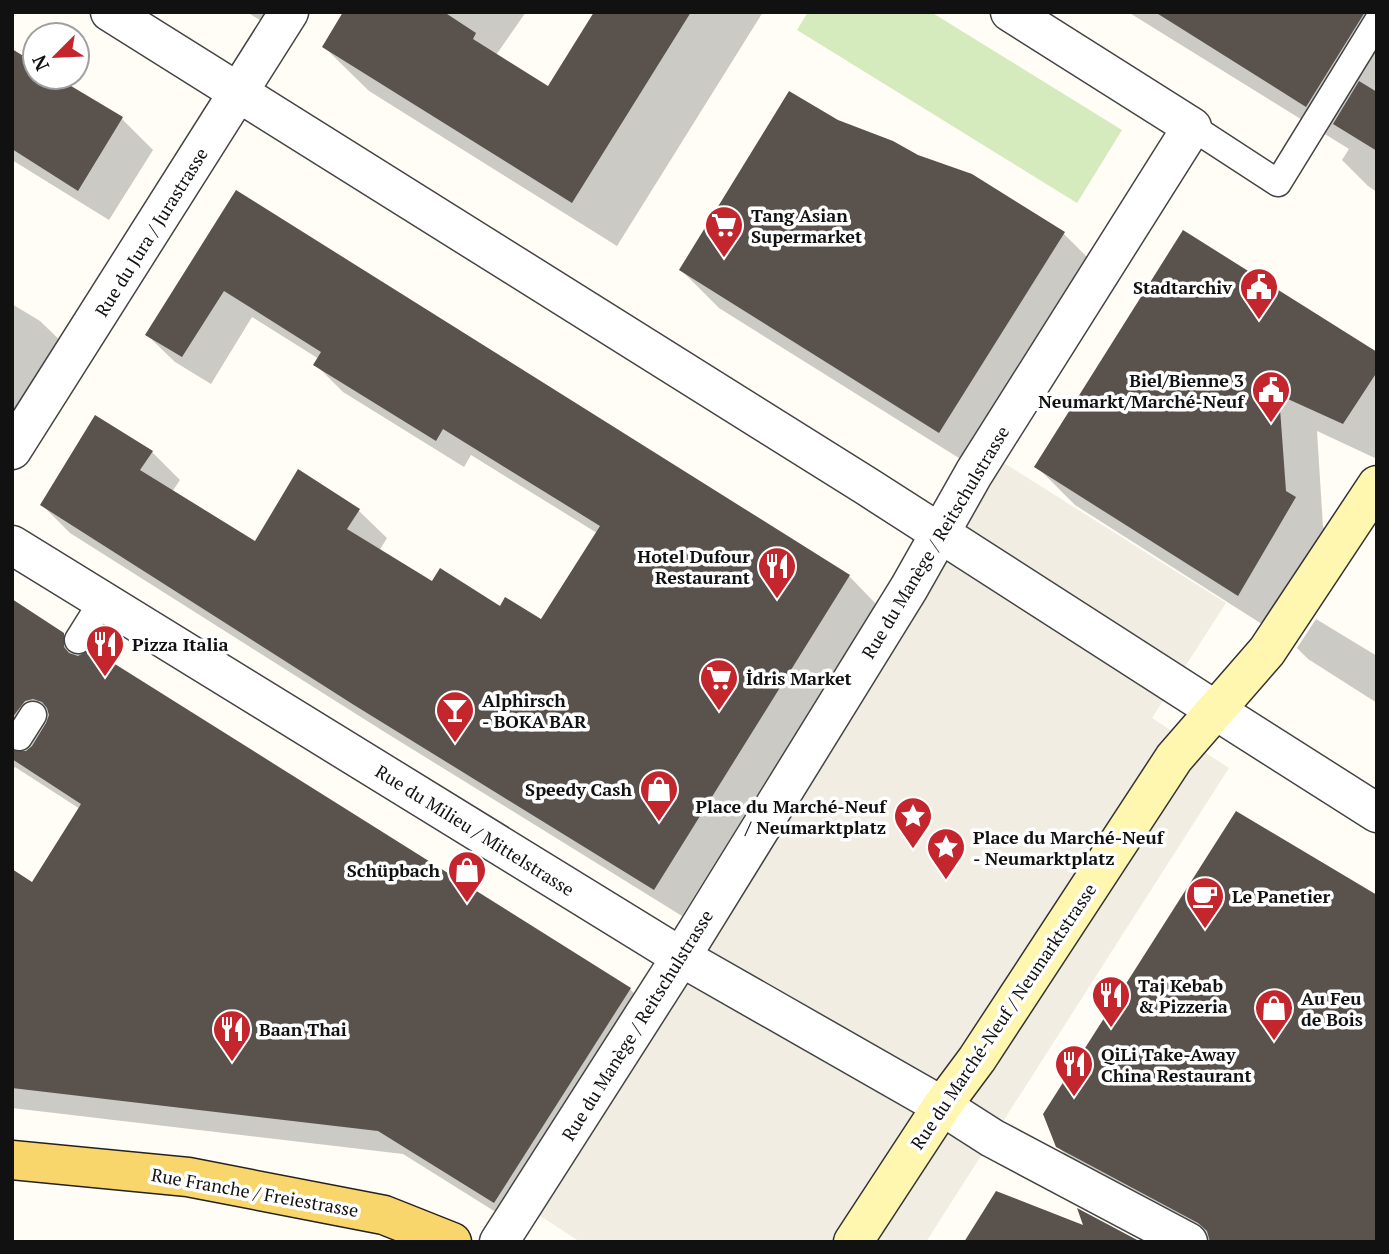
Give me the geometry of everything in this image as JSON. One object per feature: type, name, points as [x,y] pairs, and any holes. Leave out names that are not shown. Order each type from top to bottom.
[{"type":"main road","name":"Rue du Marché-Neuf / Neumarktstrasse","points":[[853,1242],[942,1106],[977,1059],[1174,758],[1267,651],[1377,485]]},
{"type":"main road","name":"Rue Franche / Freiestrasse","points":[[12,1160],[188,1177],[384,1215],[452,1242]]},
{"type":"street","points":[[110,12],[940,533],[1377,813]]},
{"type":"street","name":"Rue du Jura / Jurastrasse","points":[[12,450],[289,12]]},
{"type":"street","points":[[1010,12],[1192,127]]},
{"type":"street","name":"Rue du Manège / Reitschulstrasse","points":[[499,1242],[681,957],[909,588],[974,473],[1192,127]]},
{"type":"street","name":"Rue du Milieu / Mittelstrasse","points":[[12,545],[681,957],[942,1106],[992,1138],[1188,1242]]},
{"type":"lane","points":[[1192,127],[1278,183],[1377,22]]},
{"type":"lane","points":[[78,640],[103,600]]},
{"type":"green space","points":[[808,12],[931,12],[1122,130],[1077,203],[797,30]]},
{"type":"shaded area","name":"Place du Marché-Neuf - Neumarktplatz","points":[[993,456],[1226,603],[1152,718],[1229,768],[926,1242],[580,1242],[536,1213]]},
{"type":"building","points":[[343,12],[444,12],[476,33],[473,39],[548,86],[594,12],[691,12],[572,203],[322,47]]},
{"type":"building","points":[[1155,12],[1365,12],[1306,107]]},
{"type":"building","points":[[12,49],[21,54],[21,91],[79,91],[123,117],[78,191],[12,149]]},
{"type":"building","points":[[1359,81],[1377,92],[1377,151],[1333,124]]},
{"type":"building","points":[[789,91],[838,120],[893,141],[918,155],[972,174],[1065,232],[939,433],[679,270]]},
{"type":"building","points":[[236,190],[850,575],[654,890],[354,705],[40,505],[95,415],[153,451],[140,470],[255,541],[298,469],[360,509],[347,529],[432,581],[440,568],[500,606],[505,597],[541,619],[600,526],[443,429],[436,441],[313,365],[321,352],[224,291],[182,357],[145,335]]},
{"type":"building","points":[[1183,230],[1377,352],[1377,372],[1343,424],[1279,395],[1286,491],[1296,497],[1238,596],[1034,467]]},
{"type":"building","points":[[12,599],[64,633],[64,647],[69,653],[78,656],[91,649],[631,988],[494,1203],[378,1131],[12,1088],[12,869],[32,882],[81,804],[12,759],[12,751],[26,751],[32,746],[49,715],[42,702],[33,699],[25,701],[12,718]]},
{"type":"building","points":[[1236,811],[1377,895],[1377,1242],[1210,1242],[1207,1231],[1198,1223],[1056,1147],[1043,1114]]},
{"type":"building","points":[[996,1191],[1083,1225],[1077,1208],[1141,1242],[964,1242]]},
{"type":"place","name":"Tang Asian Supermarket","points":[[724,259]]},
{"type":"place","name":"Stadtarchiv","points":[[1259,321]]},
{"type":"place","name":"Biel/Bienne 3 Neumarkt/Marché-Neuf","points":[[1271,424]]},
{"type":"place","name":"Hotel Dufour Restaurant","points":[[777,600]]},
{"type":"place","name":"Pizza Italia","points":[[105,678]]},
{"type":"place","name":"İdris Market","points":[[719,712]]},
{"type":"place","name":"Alphirsch - BOKA BAR","points":[[455,744]]},
{"type":"place","name":"Speedy Cash","points":[[659,823]]},
{"type":"place","name":"Place du Marché-Neuf / Neumarktplatz","points":[[913,850]]},
{"type":"place","name":"Place du Marché-Neuf - Neumarktplatz","points":[[946,881]]},
{"type":"place","name":"Schüpbach","points":[[467,904]]},
{"type":"place","name":"Le Panetier","points":[[1205,930]]},
{"type":"place","name":"Taj Kebab & Pizzeria","points":[[1111,1029]]},
{"type":"place","name":"Au Feu de Bois","points":[[1274,1042]]},
{"type":"place","name":"Baan Thai","points":[[232,1063]]},
{"type":"place","name":"QiLi Take-Away China Restaurant","points":[[1074,1098]]}]
